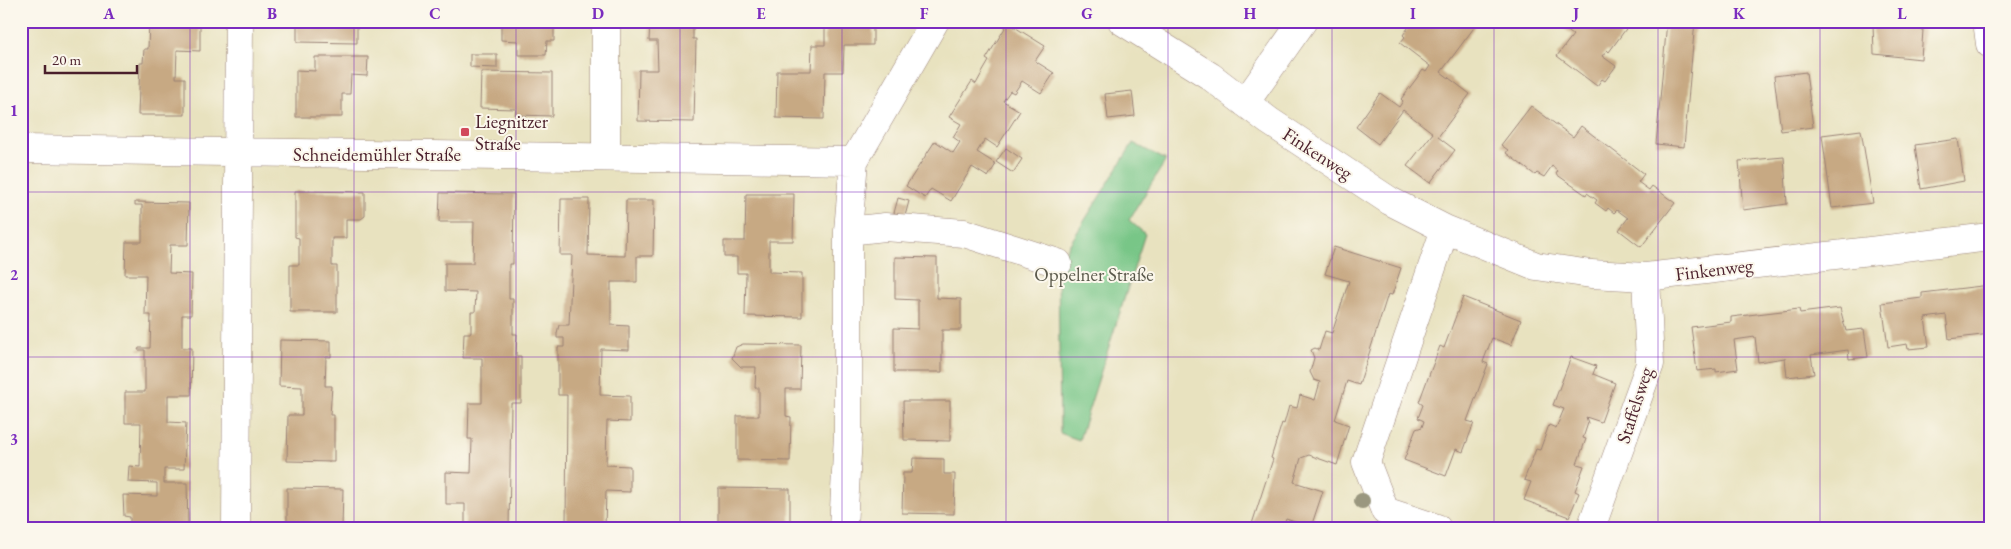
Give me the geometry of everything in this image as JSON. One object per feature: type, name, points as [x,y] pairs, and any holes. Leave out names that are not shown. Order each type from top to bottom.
[{"type":"street","points":[[236,528],[239,21]]},
{"type":"street","points":[[606,21],[606,156]]},
{"type":"street","points":[[843,528],[848,434],[848,230],[854,161],[935,21]]},
{"type":"street","name":"Finkenweg","points":[[1122,21],[1210,76],[1245,103],[1390,200],[1445,229],[1536,266],[1591,274],[1646,277],[1990,237]]},
{"type":"street","points":[[1245,103],[1303,21]]},
{"type":"street","points":[[1987,21],[1990,44]]},
{"type":"street","name":"Schneidemühler Straße","points":[[21,149],[854,161]]},
{"type":"street","points":[[848,230],[885,228],[964,233],[1058,263]]},
{"type":"street","points":[[1437,528],[1385,511],[1366,462],[1445,229]]},
{"type":"street","name":"Staffelsweg","points":[[1592,528],[1650,364],[1646,277]]},
{"type":"green space","name":"Oppelner Straße","points":[[1133,143],[1166,160],[1129,220],[1145,234],[1079,440],[1060,433],[1058,263]]},
{"type":"building","points":[[149,21],[200,21],[200,51],[177,50],[176,78],[185,78],[185,115],[138,115],[140,63],[143,63],[144,49],[148,49]]},
{"type":"building","points":[[297,21],[357,21],[357,43],[297,42]]},
{"type":"building","points":[[501,21],[554,21],[554,41],[547,41],[546,55],[518,55],[518,41],[501,40]]},
{"type":"building","points":[[650,21],[693,21],[693,39],[696,39],[694,122],[638,121],[639,70],[658,70],[657,41],[649,41]]},
{"type":"building","points":[[825,21],[873,21],[873,45],[844,45],[843,72],[825,72],[824,119],[776,118],[777,71],[811,71],[812,45],[825,45]]},
{"type":"building","points":[[1413,21],[1479,21],[1441,72],[1470,94],[1438,137],[1455,150],[1430,183],[1407,166],[1433,133],[1403,110],[1378,144],[1356,127],[1380,93],[1399,107],[1403,101],[1401,99],[1423,70],[1426,72],[1430,66],[1400,43]]},
{"type":"building","points":[[1566,21],[1631,22],[1609,52],[1607,50],[1602,56],[1616,66],[1605,81],[1602,79],[1597,86],[1557,56],[1573,35],[1562,27]]},
{"type":"building","points":[[1667,21],[1695,21],[1684,147],[1656,144]]},
{"type":"building","points":[[1008,23],[1045,46],[1035,61],[1054,73],[1041,93],[1022,81],[1014,93],[1010,91],[1003,101],[1020,111],[997,147],[985,139],[977,152],[996,164],[988,177],[972,167],[951,201],[931,189],[925,198],[906,186],[935,141],[953,153],[960,142],[953,137],[961,124],[949,117],[972,81],[976,84],[989,61],[986,59]]},
{"type":"building","points":[[1873,24],[1923,30],[1921,59],[1874,54]]},
{"type":"building","points":[[470,54],[497,54],[497,68],[470,67]]},
{"type":"building","points":[[315,57],[368,57],[367,76],[351,75],[350,94],[342,94],[342,117],[296,117],[296,70],[315,71]]},
{"type":"building","points":[[481,72],[552,73],[552,116],[515,115],[516,109],[480,108]]},
{"type":"building","points":[[1806,72],[1813,127],[1781,131],[1774,76]]},
{"type":"building","points":[[1132,91],[1135,116],[1108,119],[1105,94]]},
{"type":"building","points":[[1531,106],[1573,137],[1581,126],[1644,174],[1638,182],[1649,190],[1652,186],[1675,203],[1641,247],[1619,230],[1628,218],[1617,210],[1614,213],[1608,208],[1606,211],[1595,203],[1597,200],[1587,193],[1586,195],[1556,174],[1558,171],[1552,166],[1544,177],[1537,173],[1535,175],[1506,153],[1508,150],[1501,145]]},
{"type":"building","points":[[1861,130],[1873,203],[1832,208],[1822,135]]},
{"type":"building","points":[[1958,139],[1964,181],[1921,189],[1915,145]]},
{"type":"building","points":[[1006,148],[1022,159],[1013,173],[996,162]]},
{"type":"building","points":[[1784,157],[1787,204],[1743,210],[1739,161]]},
{"type":"building","points":[[295,191],[365,192],[365,216],[361,219],[346,219],[346,238],[332,238],[332,266],[337,266],[337,312],[290,312],[290,265],[299,265],[299,238],[295,237]]},
{"type":"building","points":[[440,193],[514,194],[513,264],[509,264],[509,299],[513,299],[513,334],[517,334],[516,356],[521,356],[521,403],[511,403],[509,528],[465,528],[465,504],[446,504],[446,472],[471,473],[472,439],[468,439],[469,403],[482,403],[482,358],[463,358],[464,333],[471,333],[471,312],[475,312],[476,292],[445,291],[445,263],[473,263],[474,222],[439,222]]},
{"type":"building","points":[[746,194],[794,194],[793,241],[769,241],[769,272],[802,273],[802,317],[745,316],[746,273],[737,273],[737,257],[724,257],[724,241],[745,241]]},
{"type":"building","points":[[898,198],[909,201],[905,216],[894,213]]},
{"type":"building","points":[[561,199],[589,199],[588,255],[625,256],[626,200],[654,200],[653,256],[637,256],[637,282],[611,282],[611,325],[629,326],[629,350],[601,349],[600,395],[630,396],[630,422],[607,421],[606,465],[630,466],[630,492],[606,491],[605,528],[566,528],[567,395],[558,395],[558,347],[564,347],[564,338],[557,338],[557,333],[559,325],[569,325],[572,255],[560,255]]},
{"type":"building","points":[[135,202],[189,203],[188,245],[170,245],[169,273],[192,274],[191,315],[182,315],[182,348],[192,348],[191,395],[168,395],[168,422],[186,423],[184,469],[164,469],[164,483],[187,483],[188,528],[130,528],[130,517],[124,516],[123,495],[157,496],[157,483],[128,482],[129,466],[140,467],[141,423],[125,423],[125,392],[145,392],[145,350],[138,350],[139,348],[150,348],[151,315],[145,315],[146,275],[125,275],[126,242],[142,242],[142,205],[135,205]]},
{"type":"building","points":[[1334,247],[1401,268],[1392,295],[1388,294],[1359,385],[1347,381],[1335,420],[1349,425],[1337,465],[1309,455],[1301,458],[1294,482],[1323,491],[1311,527],[1286,519],[1283,528],[1263,528],[1252,524],[1273,459],[1271,458],[1282,423],[1284,424],[1289,406],[1297,408],[1300,395],[1315,400],[1320,382],[1314,380],[1310,372],[1314,358],[1311,350],[1315,348],[1319,350],[1325,331],[1332,333],[1349,281],[1325,274]]},
{"type":"building","points":[[895,257],[937,258],[937,298],[961,299],[961,330],[942,330],[942,372],[894,372],[894,328],[918,329],[918,300],[895,299]]},
{"type":"building","points":[[1990,285],[1990,334],[1949,339],[1946,315],[1925,318],[1929,347],[1908,349],[1907,344],[1888,347],[1882,303],[1922,298],[1922,293]]},
{"type":"building","points":[[1463,297],[1521,320],[1511,345],[1492,338],[1483,362],[1488,364],[1467,421],[1474,423],[1463,452],[1456,449],[1446,476],[1404,460],[1416,429],[1422,427],[1424,421],[1418,418],[1423,405],[1419,402],[1440,346],[1444,348]]},
{"type":"building","points":[[1840,308],[1846,331],[1864,329],[1868,357],[1849,359],[1848,350],[1811,355],[1814,374],[1787,377],[1785,358],[1758,362],[1755,337],[1734,340],[1738,369],[1716,372],[1716,369],[1697,371],[1691,327],[1731,322],[1731,317],[1799,309],[1800,313]]},
{"type":"building","points":[[280,340],[331,341],[331,357],[326,357],[325,386],[332,386],[330,415],[334,415],[334,462],[287,461],[288,415],[302,415],[302,387],[279,386]]},
{"type":"building","points":[[743,344],[801,345],[800,389],[786,389],[786,416],[791,417],[790,461],[737,460],[737,416],[759,416],[759,388],[755,388],[756,367],[741,367],[732,358],[736,347]]},
{"type":"building","points":[[1571,357],[1596,366],[1593,374],[1615,383],[1601,422],[1586,417],[1588,423],[1583,438],[1586,439],[1577,464],[1584,466],[1575,491],[1579,493],[1569,517],[1524,500],[1531,482],[1524,480],[1536,449],[1540,450],[1549,425],[1556,428],[1564,409],[1553,405]]},
{"type":"building","points":[[903,401],[950,401],[950,441],[904,440]]},
{"type":"building","points":[[913,458],[944,459],[944,474],[955,474],[954,514],[902,513],[903,473],[912,473]]},
{"type":"building","points":[[287,488],[343,489],[342,528],[287,528]]},
{"type":"building","points":[[718,488],[790,489],[790,528],[718,528]]},
{"type":"place","name":"Liegnitzer Straße","points":[[465,132]]}]
